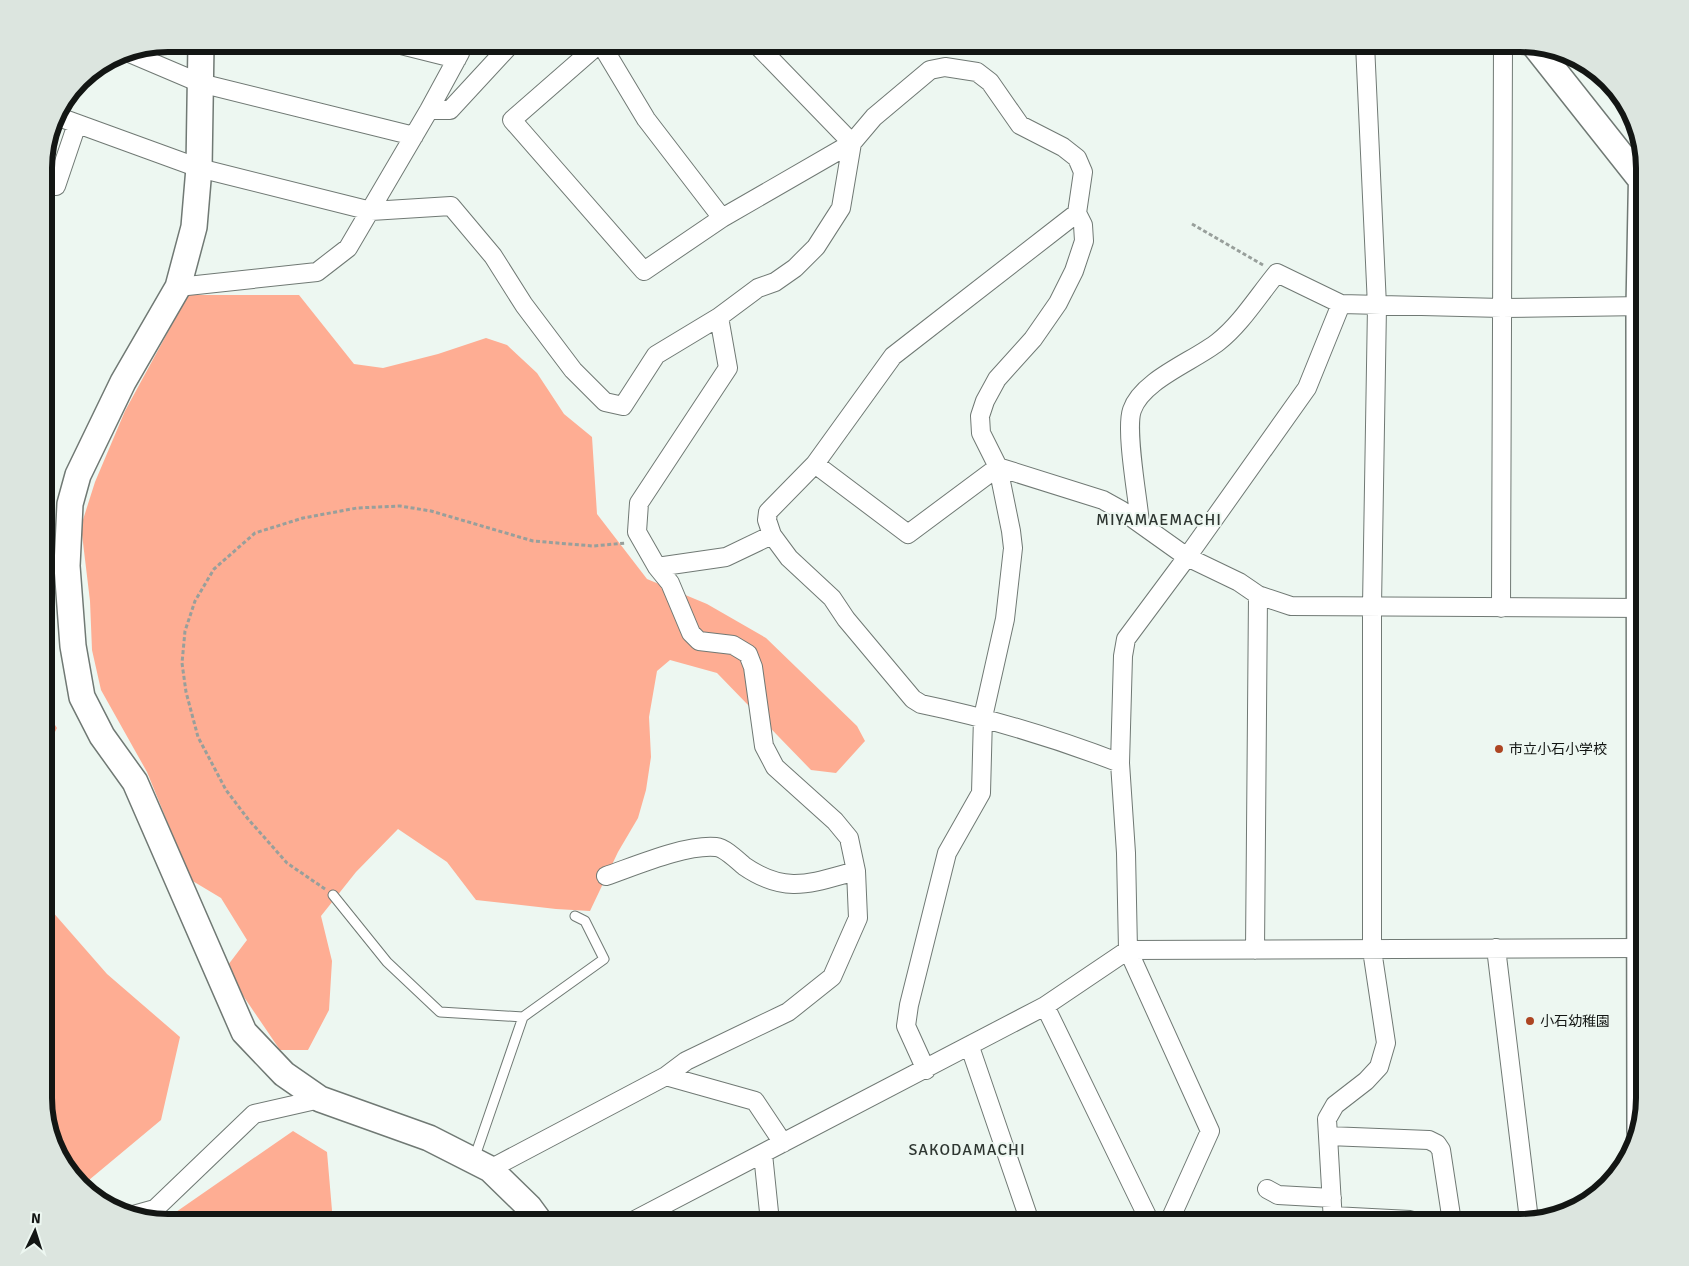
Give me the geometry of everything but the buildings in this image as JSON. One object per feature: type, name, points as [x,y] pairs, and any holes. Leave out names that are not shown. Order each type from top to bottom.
[{"type":"street","points":[[201,52],[198,168],[194,227],[178,287],[123,382],[78,475],[70,504],[67,566],[73,646],[82,698],[102,736],[135,782],[244,1032],[284,1074],[320,1099],[429,1138],[482,1164],[534,1214]]},
{"type":"street","points":[[178,287],[318,272],[348,248],[430,110],[459,52]]},
{"type":"street","points":[[430,110],[450,110],[504,52]]},
{"type":"street","points":[[591,52],[512,120],[644,271],[722,218],[852,143],[874,117],[930,70],[945,67],[977,72],[990,82],[1020,124],[1063,147],[1077,158],[1084,172],[1077,213],[1083,225],[1084,241],[1074,271],[1058,303],[1033,339],[997,379],[985,401],[980,416],[981,433],[998,467],[1012,531],[1013,548],[1005,619],[983,717],[982,793],[947,853],[909,1005],[906,1026],[926,1070]]},
{"type":"street","points":[[605,52],[646,119],[722,218]]},
{"type":"street","points":[[764,52],[852,143]]},
{"type":"street","points":[[1333,1214],[1327,1119],[1335,1105],[1366,1081],[1379,1067],[1386,1043],[1372,950],[1372,606],[1377,306],[1365,52]]},
{"type":"street","points":[[1501,608],[1503,52]]},
{"type":"street","points":[[1541,54],[1637,175]]},
{"type":"street","points":[[139,57],[200,83],[414,136]]},
{"type":"street","points":[[63,119],[198,168],[371,211],[451,206],[493,256],[524,305],[574,370],[605,402],[623,406],[656,355],[719,317],[758,288],[775,282],[795,268],[816,247],[841,208],[852,143]]},
{"type":"street","points":[[56,186],[77,124]]},
{"type":"street","points":[[1077,213],[893,356],[815,464],[768,512],[767,520],[772,535],[789,558],[832,598],[846,619],[913,699],[921,704],[983,717],[1074,745],[1120,763]]},
{"type":"street","points":[[1140,523],[1130,426],[1132,409],[1142,394],[1173,370],[1218,342],[1236,325],[1276,273],[1341,304],[1502,308],[1637,306]]},
{"type":"street","points":[[1173,1214],[1210,1131],[1128,950],[1126,854],[1120,763],[1123,656],[1126,639],[1187,557],[1307,388],[1341,304]]},
{"type":"street","points":[[482,1164],[666,1076],[686,1061],[788,1012],[832,977],[858,918],[856,871],[849,838],[835,821],[775,768],[764,746],[753,666],[748,654],[733,645],[699,641],[691,632],[670,583],[657,567],[637,532],[639,503],[728,368],[719,317]]},
{"type":"street","points":[[815,464],[908,534],[998,467]]},
{"type":"street","points":[[998,467],[1104,500],[1187,557],[1239,582],[1258,595],[1291,606],[1637,608]]},
{"type":"street","points":[[657,567],[726,557],[772,535]]},
{"type":"street","points":[[1255,950],[1258,595]]},
{"type":"street","points":[[606,876],[693,848],[718,847],[747,867],[779,884],[808,884],[856,871]]},
{"type":"street","points":[[1496,948],[1528,1213]]},
{"type":"street","points":[[647,1214],[926,1070],[1045,1006],[1128,950],[1496,948],[1637,953]]},
{"type":"street","points":[[1045,1006],[1146,1214]]},
{"type":"street","points":[[970,1047],[1027,1214]]},
{"type":"street","points":[[666,1076],[755,1101],[783,1143]]},
{"type":"street","points":[[146,1212],[155,1209],[254,1114],[320,1099]]},
{"type":"street","points":[[1328,1136],[1429,1140],[1437,1144],[1442,1150],[1451,1214]]},
{"type":"street","points":[[763,1154],[769,1214]]},
{"type":"street","points":[[1267,1188],[1278,1196],[1332,1198]]},
{"type":"lane","points":[[334,895],[387,962],[440,1012],[523,1017]]},
{"type":"lane","points":[[482,1164],[523,1017],[604,959],[585,921],[574,916]]},
{"type":"path","points":[[1192,224],[1276,273]]},
{"type":"path","points":[[334,895],[287,863],[248,819],[226,790],[198,736],[186,692],[182,663],[186,631],[195,601],[214,569],[255,533],[303,518],[366,508],[400,506],[423,510],[534,541],[593,546],[641,541]]},
{"type":"shaded area","points":[[188,295],[299,295],[354,364],[383,368],[438,354],[486,338],[507,345],[537,373],[564,414],[592,437],[597,514],[647,579],[707,604],[766,638],[857,726],[865,741],[836,773],[811,770],[717,673],[670,660],[657,671],[649,717],[651,757],[646,790],[638,818],[618,852],[590,911],[476,900],[447,862],[398,829],[356,872],[321,916],[332,961],[329,1010],[308,1050],[280,1050],[225,969],[247,940],[221,898],[191,880],[147,772],[101,690],[92,650],[90,601],[81,526],[95,482],[125,411]]},
{"type":"shaded area","points":[[53,722],[57,728],[53,736]]},
{"type":"shaded area","points":[[53,912],[107,974],[180,1037],[161,1120],[88,1180],[76,1168],[64,1149],[53,1113]]},
{"type":"shaded area","points":[[293,1131],[327,1152],[332,1214],[173,1214]]},
{"type":"place","name":"市立小石小学校","points":[[1499,749]]},
{"type":"place","name":"小石幼稚園","points":[[1530,1021]]},
{"type":"district","name":"MIYAMAEMACHI","points":[[1159,520]]},
{"type":"district","name":"SAKODAMACHI","points":[[967,1150]]}]
